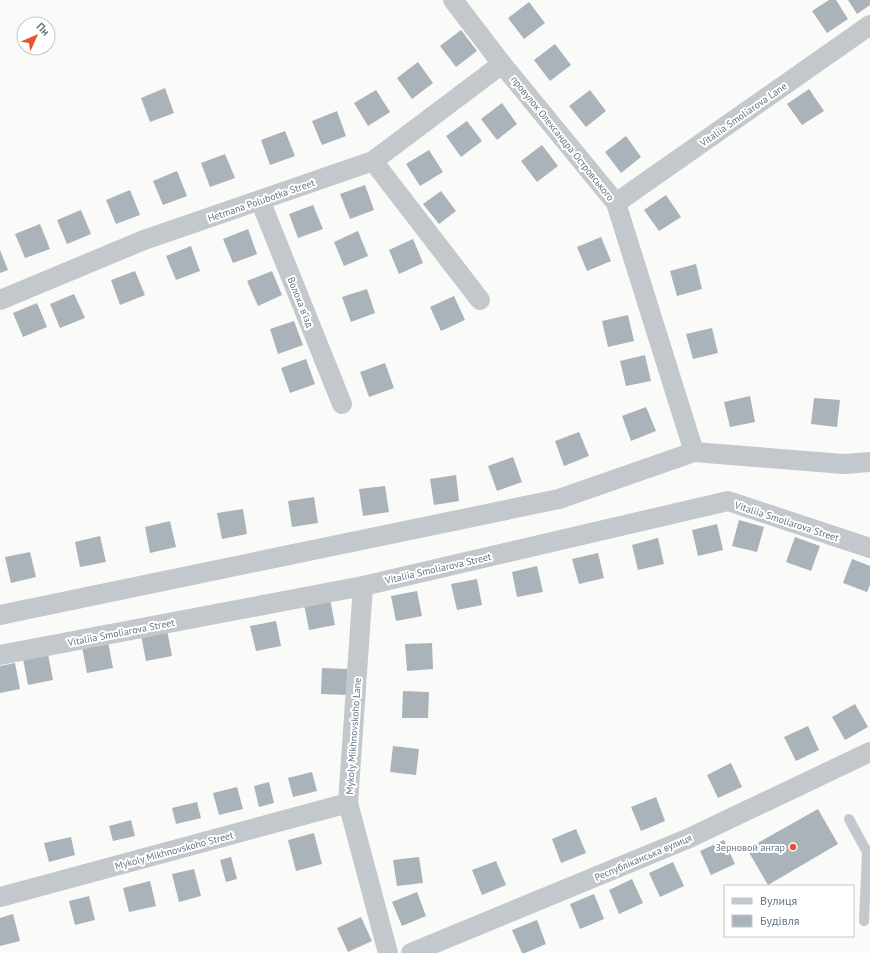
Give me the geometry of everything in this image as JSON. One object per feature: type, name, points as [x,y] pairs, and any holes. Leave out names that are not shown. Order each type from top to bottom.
[{"type":"street","name":"провулок Олександра Островського","points":[[453,0],[502,64],[616,203],[694,452]]},
{"type":"street","name":"Vitaliia Smoliarova Lane","points":[[616,203],[870,25]]},
{"type":"street","name":"Hetmana Polubotka Street","points":[[0,300],[144,240],[373,161],[502,64]]},
{"type":"street","points":[[373,161],[480,300]]},
{"type":"street","name":"Волоха в’їзд","points":[[260,200],[342,404]]},
{"type":"street","points":[[0,615],[559,499],[694,452],[844,464],[870,462]]},
{"type":"street","name":"Vitaliia Smoliarova Street","points":[[0,655],[363,586],[728,502],[870,548]]},
{"type":"street","name":"Mykoly Mikhnovskoho Lane","points":[[363,586],[348,803],[388,953]]},
{"type":"street","name":"Республіканська вулиця","points":[[411,953],[688,839],[870,752]]},
{"type":"street","name":"Mykoly Mikhnovskoho Street","points":[[0,897],[348,803]]},
{"type":"lane","points":[[849,819],[869,852],[864,921]]},
{"type":"building","points":[[829,0],[836,0],[848,19],[827,33],[812,11]]},
{"type":"building","points":[[848,0],[870,0],[870,5],[857,14]]},
{"type":"building","points":[[529,2],[545,23],[524,39],[508,18]]},
{"type":"building","points":[[461,30],[477,51],[456,67],[440,46]]},
{"type":"building","points":[[555,44],[571,65],[550,81],[534,60]]},
{"type":"building","points":[[418,62],[433,83],[412,99],[397,78]]},
{"type":"building","points":[[165,88],[174,113],[150,122],[141,98]]},
{"type":"building","points":[[809,89],[824,111],[802,125],[787,104]]},
{"type":"building","points":[[376,90],[390,112],[368,126],[354,103]]},
{"type":"building","points":[[590,90],[606,111],[586,127],[569,106]]},
{"type":"building","points":[[502,103],[517,124],[497,140],[481,119]]},
{"type":"building","points":[[337,111],[346,136],[322,145],[312,121]]},
{"type":"building","points":[[467,121],[482,141],[461,157],[446,136]]},
{"type":"building","points":[[285,131],[295,156],[270,165],[261,140]]},
{"type":"building","points":[[626,136],[641,157],[621,173],[605,152]]},
{"type":"building","points":[[542,145],[558,166],[537,182],[521,161]]},
{"type":"building","points":[[429,150],[443,172],[420,186],[406,164]]},
{"type":"building","points":[[225,154],[235,178],[210,187],[201,163]]},
{"type":"building","points":[[177,171],[187,196],[163,205],[153,181]]},
{"type":"building","points":[[365,185],[374,210],[350,219],[340,194]]},
{"type":"building","points":[[130,190],[140,215],[116,224],[106,200]]},
{"type":"building","points":[[441,191],[456,211],[439,224],[423,204]]},
{"type":"building","points":[[666,195],[681,217],[659,231],[644,210]]},
{"type":"building","points":[[313,205],[323,229],[298,238],[289,214]]},
{"type":"building","points":[[81,210],[91,234],[67,244],[57,220]]},
{"type":"building","points":[[40,224],[50,249],[25,258],[15,234]]},
{"type":"building","points":[[248,229],[257,254],[233,263],[223,239]]},
{"type":"building","points":[[358,231],[368,256],[344,266],[334,242]]},
{"type":"building","points":[[601,237],[611,261],[587,271],[577,247]]},
{"type":"building","points":[[413,239],[423,263],[399,274],[389,250]]},
{"type":"building","points":[[191,246],[200,271],[176,280],[166,256]]},
{"type":"building","points":[[0,250],[8,270],[0,273]]},
{"type":"building","points":[[696,264],[702,289],[677,296],[670,271]]},
{"type":"building","points":[[135,271],[145,295],[120,305],[111,280]]},
{"type":"building","points":[[272,271],[282,295],[258,306],[247,281]]},
{"type":"building","points":[[367,289],[375,313],[351,322],[342,297]]},
{"type":"building","points":[[74,294],[85,318],[60,328],[50,304]]},
{"type":"building","points":[[454,296],[465,320],[441,331],[430,307]]},
{"type":"building","points":[[37,303],[47,327],[23,337],[13,313]]},
{"type":"building","points":[[628,315],[634,341],[608,347],[602,321]]},
{"type":"building","points":[[294,321],[303,345],[278,354],[270,329]]},
{"type":"building","points":[[712,328],[718,353],[693,359],[686,334]]},
{"type":"building","points":[[645,355],[651,381],[626,386],[620,361]]},
{"type":"building","points":[[306,359],[315,384],[290,393],[281,368]]},
{"type":"building","points":[[385,363],[394,388],[369,397],[360,372]]},
{"type":"building","points":[[750,396],[755,422],[730,427],[724,402]]},
{"type":"building","points":[[814,398],[840,400],[837,427],[811,424]]},
{"type":"building","points":[[646,407],[656,431],[631,441],[622,416]]},
{"type":"building","points":[[579,432],[589,456],[564,466],[555,441]]},
{"type":"building","points":[[513,457],[522,482],[497,491],[488,466]]},
{"type":"building","points":[[456,475],[459,501],[434,505],[430,479]]},
{"type":"building","points":[[385,486],[389,512],[363,516],[359,489]]},
{"type":"building","points":[[314,497],[318,523],[292,527],[288,501]]},
{"type":"building","points":[[243,509],[247,534],[222,539],[217,513]]},
{"type":"building","points":[[739,520],[764,527],[757,552],[732,546]]},
{"type":"building","points":[[170,521],[176,547],[150,553],[145,527]]},
{"type":"building","points":[[717,524],[723,550],[698,556],[692,530]]},
{"type":"building","points":[[100,536],[106,562],[80,567],[75,542]]},
{"type":"building","points":[[795,537],[820,546],[811,571],[786,562]]},
{"type":"building","points":[[658,538],[664,564],[638,570],[632,545]]},
{"type":"building","points":[[30,552],[36,577],[11,583],[5,557]]},
{"type":"building","points":[[598,553],[604,578],[579,584],[572,559]]},
{"type":"building","points":[[852,559],[870,566],[870,585],[867,592],[843,583]]},
{"type":"building","points":[[537,566],[543,592],[517,597],[512,572]]},
{"type":"building","points":[[477,579],[482,605],[457,610],[451,584]]},
{"type":"building","points":[[417,591],[422,616],[396,621],[391,596]]},
{"type":"building","points":[[330,599],[335,625],[309,630],[304,604]]},
{"type":"building","points":[[276,621],[281,646],[256,651],[250,626]]},
{"type":"building","points":[[167,630],[172,656],[146,661],[141,635]]},
{"type":"building","points":[[108,642],[113,668],[87,673],[82,647]]},
{"type":"building","points":[[432,643],[433,669],[407,671],[405,644]]},
{"type":"building","points":[[48,654],[53,680],[28,685],[23,659]]},
{"type":"building","points":[[15,663],[20,689],[0,693],[0,666]]},
{"type":"building","points":[[322,668],[348,669],[348,695],[321,694]]},
{"type":"building","points":[[403,691],[429,692],[428,718],[402,718]]},
{"type":"building","points":[[855,704],[868,727],[845,740],[832,717]]},
{"type":"building","points":[[808,726],[819,750],[796,761],[784,737]]},
{"type":"building","points":[[393,746],[419,749],[416,775],[390,772]]},
{"type":"building","points":[[731,763],[742,787],[718,798],[707,775]]},
{"type":"building","points":[[312,772],[317,791],[293,797],[288,778]]},
{"type":"building","points":[[269,782],[274,803],[259,807],[254,786]]},
{"type":"building","points":[[237,787],[243,809],[219,815],[213,793]]},
{"type":"building","points":[[656,797],[665,821],[641,831],[631,807]]},
{"type":"building","points":[[197,802],[201,818],[176,824],[172,808]]},
{"type":"building","name":"Зерновой ангар","points":[[818,809],[838,844],[768,885],[747,849]]},
{"type":"building","points":[[131,820],[135,836],[113,841],[109,826]]},
{"type":"building","points":[[576,829],[586,853],[561,863],[552,839]]},
{"type":"building","points":[[314,833],[322,864],[296,871],[288,840]]},
{"type":"building","points":[[71,837],[75,855],[49,862],[44,843]]},
{"type":"building","points":[[724,840],[735,864],[711,875],[700,851]]},
{"type":"building","points":[[231,857],[237,879],[226,882],[220,860]]},
{"type":"building","points":[[419,857],[423,883],[397,886],[393,860]]},
{"type":"building","points":[[496,861],[506,885],[482,895],[472,870]]},
{"type":"building","points":[[673,862],[684,886],[660,897],[649,873]]},
{"type":"building","points":[[194,869],[201,896],[179,902],[172,874]]},
{"type":"building","points":[[632,879],[643,903],[619,914],[609,890]]},
{"type":"building","points":[[150,881],[156,906],[129,912],[123,888]]},
{"type":"building","points":[[417,892],[426,916],[402,926],[392,902]]},
{"type":"building","points":[[594,894],[604,919],[580,929],[570,904]]},
{"type":"building","points":[[89,896],[95,920],[75,925],[69,901]]},
{"type":"building","points":[[13,914],[20,941],[0,946],[0,918]]},
{"type":"building","points":[[361,917],[372,941],[348,952],[337,928]]},
{"type":"building","points":[[537,920],[546,944],[522,953],[512,930]]},
{"type":"place","name":"Зерновой ангар","points":[[793,847]]}]
